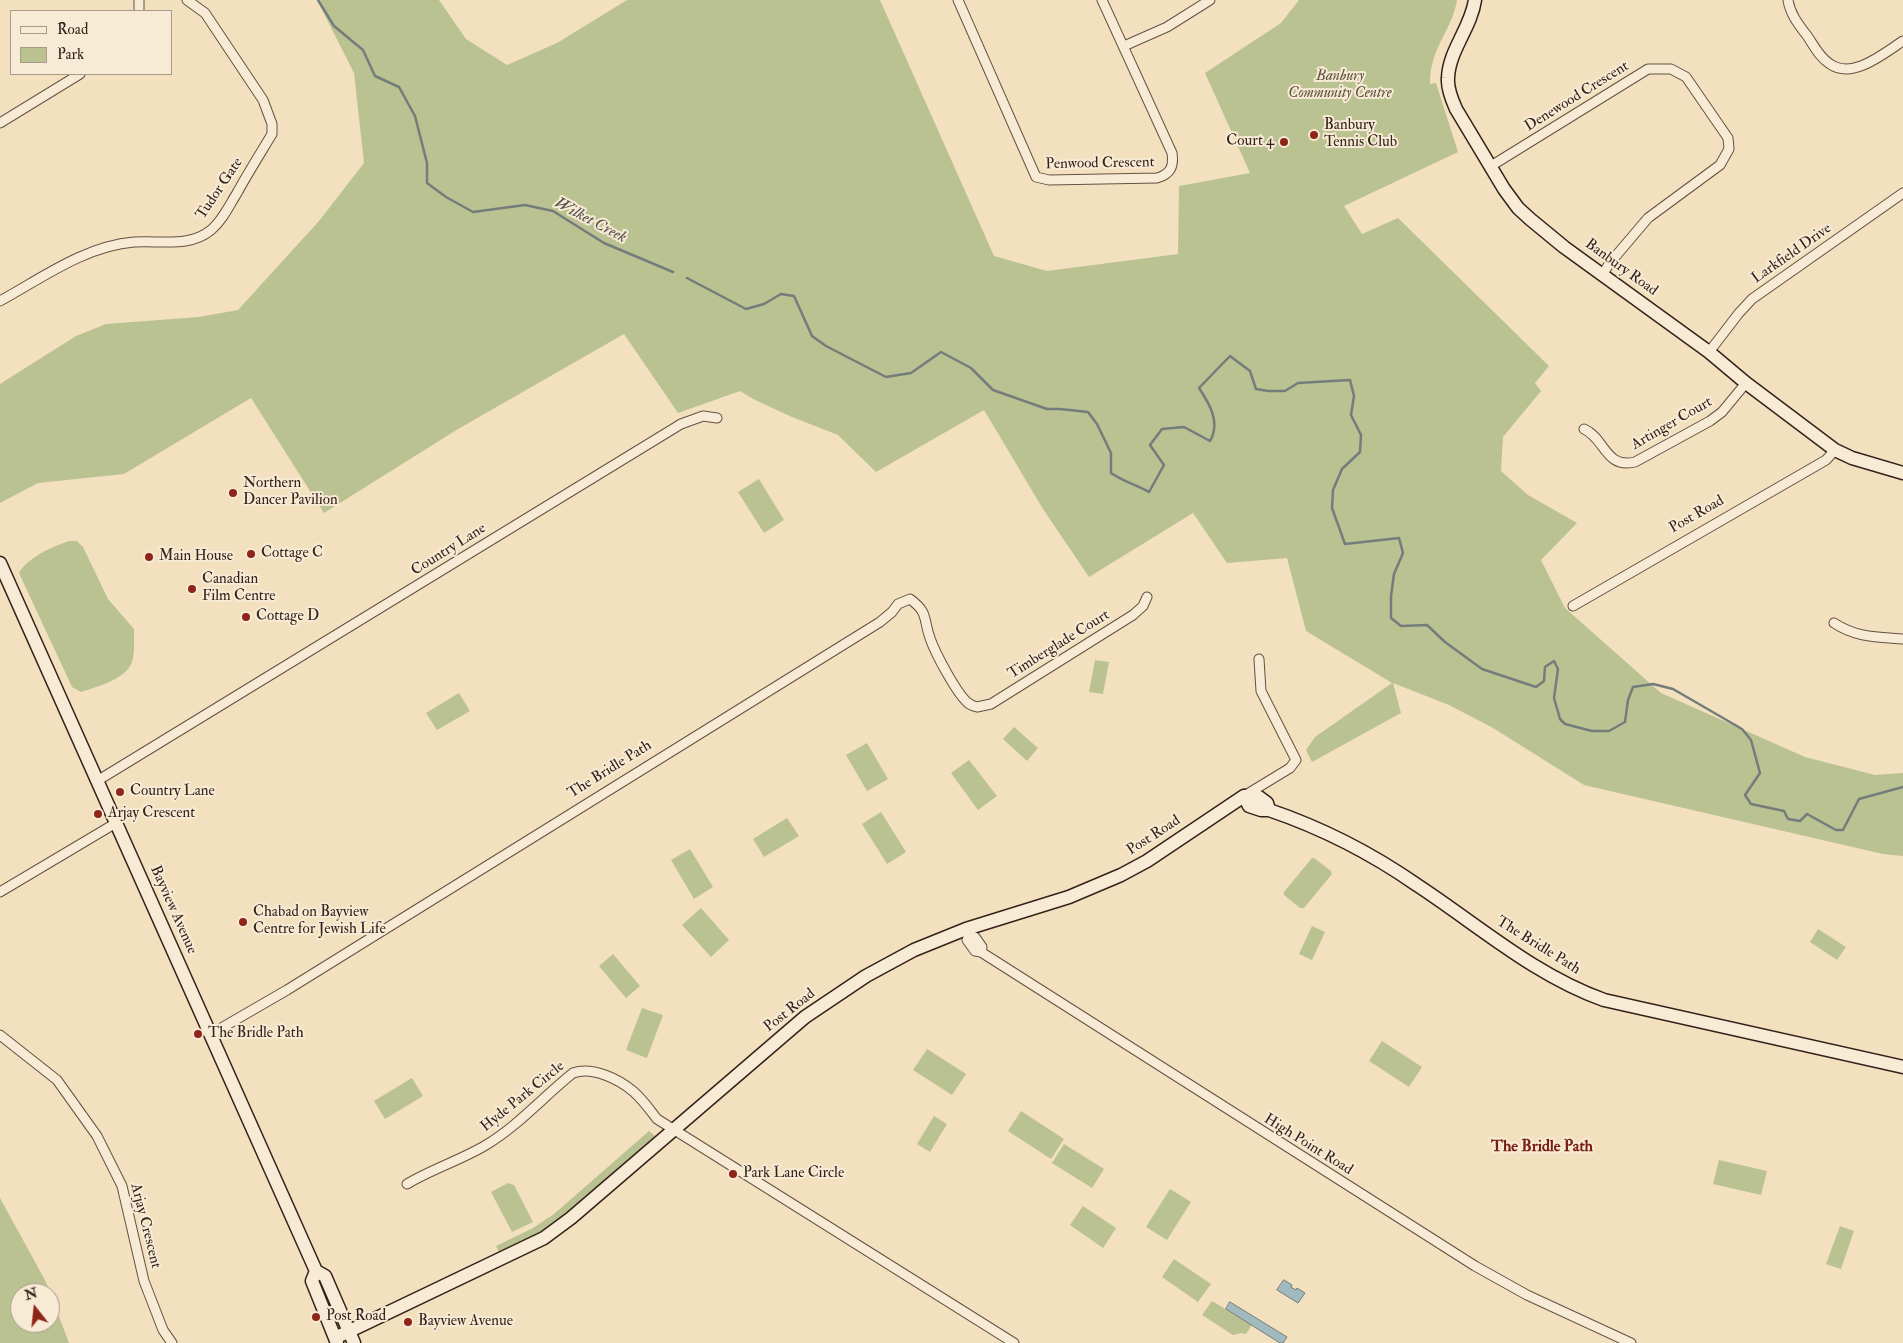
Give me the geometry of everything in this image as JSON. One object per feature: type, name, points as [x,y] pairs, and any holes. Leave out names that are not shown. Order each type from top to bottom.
[{"type":"street","name":"Tudor Gate","points":[[0,302],[72,260],[103,248],[135,242],[191,242],[213,229],[228,208],[272,134],[272,124],[263,100],[205,13],[187,0]]},
{"type":"street","name":"Penwood Crescent","points":[[958,0],[1036,177],[1042,179],[1158,178],[1165,176],[1171,170],[1174,162],[1172,153],[1102,0]]},
{"type":"street","points":[[1124,46],[1167,27],[1210,0]]},
{"type":"street","name":"Banbury Road","points":[[1475,0],[1468,26],[1451,61],[1448,79],[1456,109],[1518,208],[1564,247],[1709,352],[1746,383],[1835,450],[1852,458],[1903,473]]},
{"type":"street","points":[[1788,0],[1791,13],[1821,56],[1830,64],[1841,69],[1853,68],[1869,63],[1903,41]]},
{"type":"street","name":"Denewood Crescent","points":[[1491,166],[1648,69],[1671,69],[1686,78],[1728,138],[1729,149],[1720,165],[1648,218],[1602,274]]},
{"type":"street","points":[[1,120],[78,75]]},
{"type":"street","name":"Larkfield Drive","points":[[1709,352],[1738,313],[1752,299],[1903,193]]},
{"type":"street","name":"Artinger Court","points":[[1584,429],[1596,438],[1602,448],[1616,461],[1627,464],[1635,462],[1710,421],[1722,412],[1746,383]]},
{"type":"street","name":"Country Lane","points":[[97,781],[681,424],[703,416],[716,418]]},
{"type":"street","name":"Post Road","points":[[1573,606],[1826,460],[1835,450]]},
{"type":"street","name":"Bayview Avenue","points":[[0,563],[316,1271],[324,1276],[351,1337]]},
{"type":"street","name":"Timberglade Court","points":[[977,707],[991,704],[1133,615],[1143,606],[1147,596]]},
{"type":"street","name":"The Bridle Path","points":[[211,1034],[287,990],[880,622],[898,604],[910,599],[920,606],[926,616],[929,637],[940,660],[966,702],[977,707]]},
{"type":"street","points":[[1834,622],[1845,630],[1859,635],[1903,639]]},
{"type":"street","name":"Post Road","points":[[336,1341],[351,1337],[544,1238],[571,1218],[675,1130],[805,1017],[866,976],[914,950],[1069,897],[1121,875],[1147,861],[1244,796],[1290,768],[1296,760],[1261,691],[1259,659]]},
{"type":"street","name":"The Bridle Path","points":[[1244,796],[1259,797],[1267,804],[1269,810],[1347,842],[1382,861],[1543,972],[1581,992],[1604,1000],[1903,1067]]},
{"type":"street","points":[[0,892],[116,823]]},
{"type":"street","name":"High Point Road","points":[[968,932],[967,940],[974,951],[981,952],[989,959],[1475,1266],[1527,1295],[1630,1343]]},
{"type":"street","name":"Arjay Crescent","points":[[0,1035],[57,1080],[97,1136],[122,1186],[144,1280],[163,1330],[172,1343]]},
{"type":"street","name":"Hyde Park Circle","points":[[407,1184],[498,1138],[562,1081],[572,1073],[582,1070],[618,1081],[635,1093],[657,1119],[675,1130]]},
{"type":"street","points":[[675,1130],[1014,1343]]},
{"type":"street","name":"Bayview Avenue","points":[[316,1271],[312,1282],[336,1341]]},
{"type":"green space","name":"Banbury Community Centre","points":[[317,0],[439,0],[466,39],[507,65],[557,43],[627,0],[880,0],[994,256],[1047,271],[1178,254],[1179,186],[1250,173],[1205,73],[1281,23],[1299,0],[1457,0],[1451,21],[1434,58],[1430,84],[1436,83],[1458,152],[1344,206],[1362,234],[1398,218],[1549,366],[1535,383],[1541,391],[1503,437],[1501,471],[1528,495],[1577,523],[1541,560],[1565,608],[1661,693],[1805,757],[1875,775],[1903,773],[1903,856],[1883,854],[1584,785],[1493,728],[1449,705],[1393,683],[1401,713],[1312,762],[1306,750],[1315,737],[1392,683],[1306,631],[1287,558],[1227,563],[1193,513],[1089,577],[1043,509],[984,410],[876,472],[838,435],[792,417],[740,391],[678,413],[624,334],[458,429],[324,513],[251,398],[124,474],[38,483],[0,503],[0,384],[76,336],[106,324],[199,317],[238,310],[319,221],[364,163],[354,73]]},
{"type":"green space","points":[[759,479],[784,520],[764,533],[738,492]]},
{"type":"green space","points":[[69,541],[77,541],[83,547],[108,599],[134,629],[134,654],[129,668],[110,682],[81,692],[72,687],[19,573],[34,557]]},
{"type":"green space","points":[[1095,660],[1109,662],[1103,694],[1089,692]]},
{"type":"green space","points":[[459,693],[470,711],[437,730],[426,713]]},
{"type":"green space","points":[[1014,727],[1038,748],[1027,761],[1003,739]]},
{"type":"green space","points":[[867,743],[888,779],[867,791],[846,755]]},
{"type":"green space","points":[[969,760],[997,796],[978,810],[951,773]]},
{"type":"green space","points":[[881,812],[906,852],[887,864],[862,824]]},
{"type":"green space","points":[[787,818],[799,836],[764,857],[753,839]]},
{"type":"green space","points":[[690,849],[713,887],[694,899],[671,860]]},
{"type":"green space","points":[[1312,858],[1331,871],[1332,874],[1304,908],[1300,908],[1284,895],[1284,892]]},
{"type":"green space","points":[[701,908],[729,940],[711,957],[682,925]]},
{"type":"green space","points":[[1312,926],[1325,932],[1312,960],[1299,954]]},
{"type":"green space","points":[[1818,929],[1846,947],[1837,960],[1810,942]]},
{"type":"green space","points":[[613,954],[640,986],[626,998],[599,966]]},
{"type":"green space","points":[[642,1008],[663,1015],[647,1058],[626,1050]]},
{"type":"green space","points":[[1382,1041],[1422,1067],[1409,1087],[1369,1061]]},
{"type":"green space","points":[[927,1049],[966,1074],[952,1095],[913,1070]]},
{"type":"green space","points":[[412,1078],[423,1096],[385,1119],[374,1101]]},
{"type":"green space","points":[[1021,1111],[1064,1139],[1051,1159],[1008,1131]]},
{"type":"green space","points":[[934,1116],[947,1124],[930,1152],[917,1144]]},
{"type":"green space","points":[[649,1131],[655,1136],[653,1139],[568,1214],[533,1238],[499,1252],[496,1246],[533,1228],[554,1214]]},
{"type":"green space","points":[[1064,1144],[1104,1169],[1092,1188],[1052,1163]]},
{"type":"green space","points":[[1719,1160],[1767,1171],[1761,1195],[1713,1184]]},
{"type":"green space","points":[[508,1183],[514,1185],[533,1222],[512,1232],[491,1192]]},
{"type":"green space","points":[[1170,1189],[1191,1202],[1167,1240],[1146,1227]]},
{"type":"green space","points":[[0,1198],[46,1283],[10,1283],[10,1333],[60,1333],[60,1319],[69,1343],[0,1343]]},
{"type":"green space","points":[[1083,1206],[1116,1228],[1103,1248],[1070,1225]]},
{"type":"green space","points":[[1840,1226],[1854,1231],[1841,1269],[1826,1264]]},
{"type":"green space","points":[[1174,1259],[1211,1284],[1198,1302],[1162,1277]]},
{"type":"green space","points":[[1212,1301],[1252,1325],[1246,1334],[1233,1335],[1202,1315]]},
{"type":"water","points":[[1284,1280],[1292,1285],[1291,1287],[1305,1293],[1298,1303],[1277,1290]]},
{"type":"water","points":[[1230,1302],[1287,1337],[1283,1343],[1280,1343],[1226,1309]]},
{"type":"waterway","name":"Wilket Creek","points":[[318,0],[334,26],[363,50],[375,76],[399,87],[415,116],[427,163],[427,183],[446,197],[473,212],[525,205],[553,211],[604,243],[673,272]]},
{"type":"waterway","name":"Wilket Creek","points":[[687,278],[746,309],[764,304],[781,294],[794,296],[812,336],[826,346],[886,377],[911,373],[941,352],[971,368],[993,390],[1047,409],[1088,412],[1097,424],[1111,453],[1111,473],[1149,492],[1164,465],[1150,445],[1162,429],[1184,427],[1210,441],[1213,434],[1214,420],[1210,406],[1199,388],[1230,356],[1250,371],[1256,389],[1285,391],[1298,383],[1350,380],[1354,396],[1351,415],[1361,435],[1360,452],[1342,469],[1333,490],[1332,508],[1345,544],[1399,538],[1403,553],[1394,574],[1391,618],[1401,626],[1427,625],[1445,642],[1482,669],[1536,687],[1544,681],[1545,667],[1554,661],[1558,669],[1554,698],[1560,719],[1565,724],[1592,731],[1609,731],[1625,722],[1628,700],[1633,687],[1653,684],[1673,689],[1742,729],[1751,740],[1760,773],[1745,795],[1751,804],[1784,811],[1788,819],[1800,821],[1807,814],[1836,830],[1843,830],[1859,799],[1903,787]]},
{"type":"place","name":"Banbury Tennis Club","points":[[1314,135]]},
{"type":"place","name":"Court 4","points":[[1284,142]]},
{"type":"place","name":"Northern Dancer Pavilion","points":[[233,493]]},
{"type":"place","name":"Cottage C","points":[[251,554]]},
{"type":"place","name":"Main House","points":[[149,557]]},
{"type":"place","name":"Canadian Film Centre","points":[[192,589]]},
{"type":"place","name":"Cottage D","points":[[246,617]]},
{"type":"place","name":"Country Lane","points":[[120,792]]},
{"type":"place","name":"Arjay Crescent","points":[[98,814]]},
{"type":"place","name":"Chabad on Bayview Centre for Jewish Life","points":[[243,922]]},
{"type":"place","name":"The Bridle Path","points":[[198,1034]]},
{"type":"place","name":"Park Lane Circle","points":[[733,1174]]},
{"type":"place","name":"Post Road","points":[[316,1317]]},
{"type":"place","name":"Bayview Avenue","points":[[408,1322]]},
{"type":"district","name":"The Bridle Path","points":[[1542,1148]]}]
